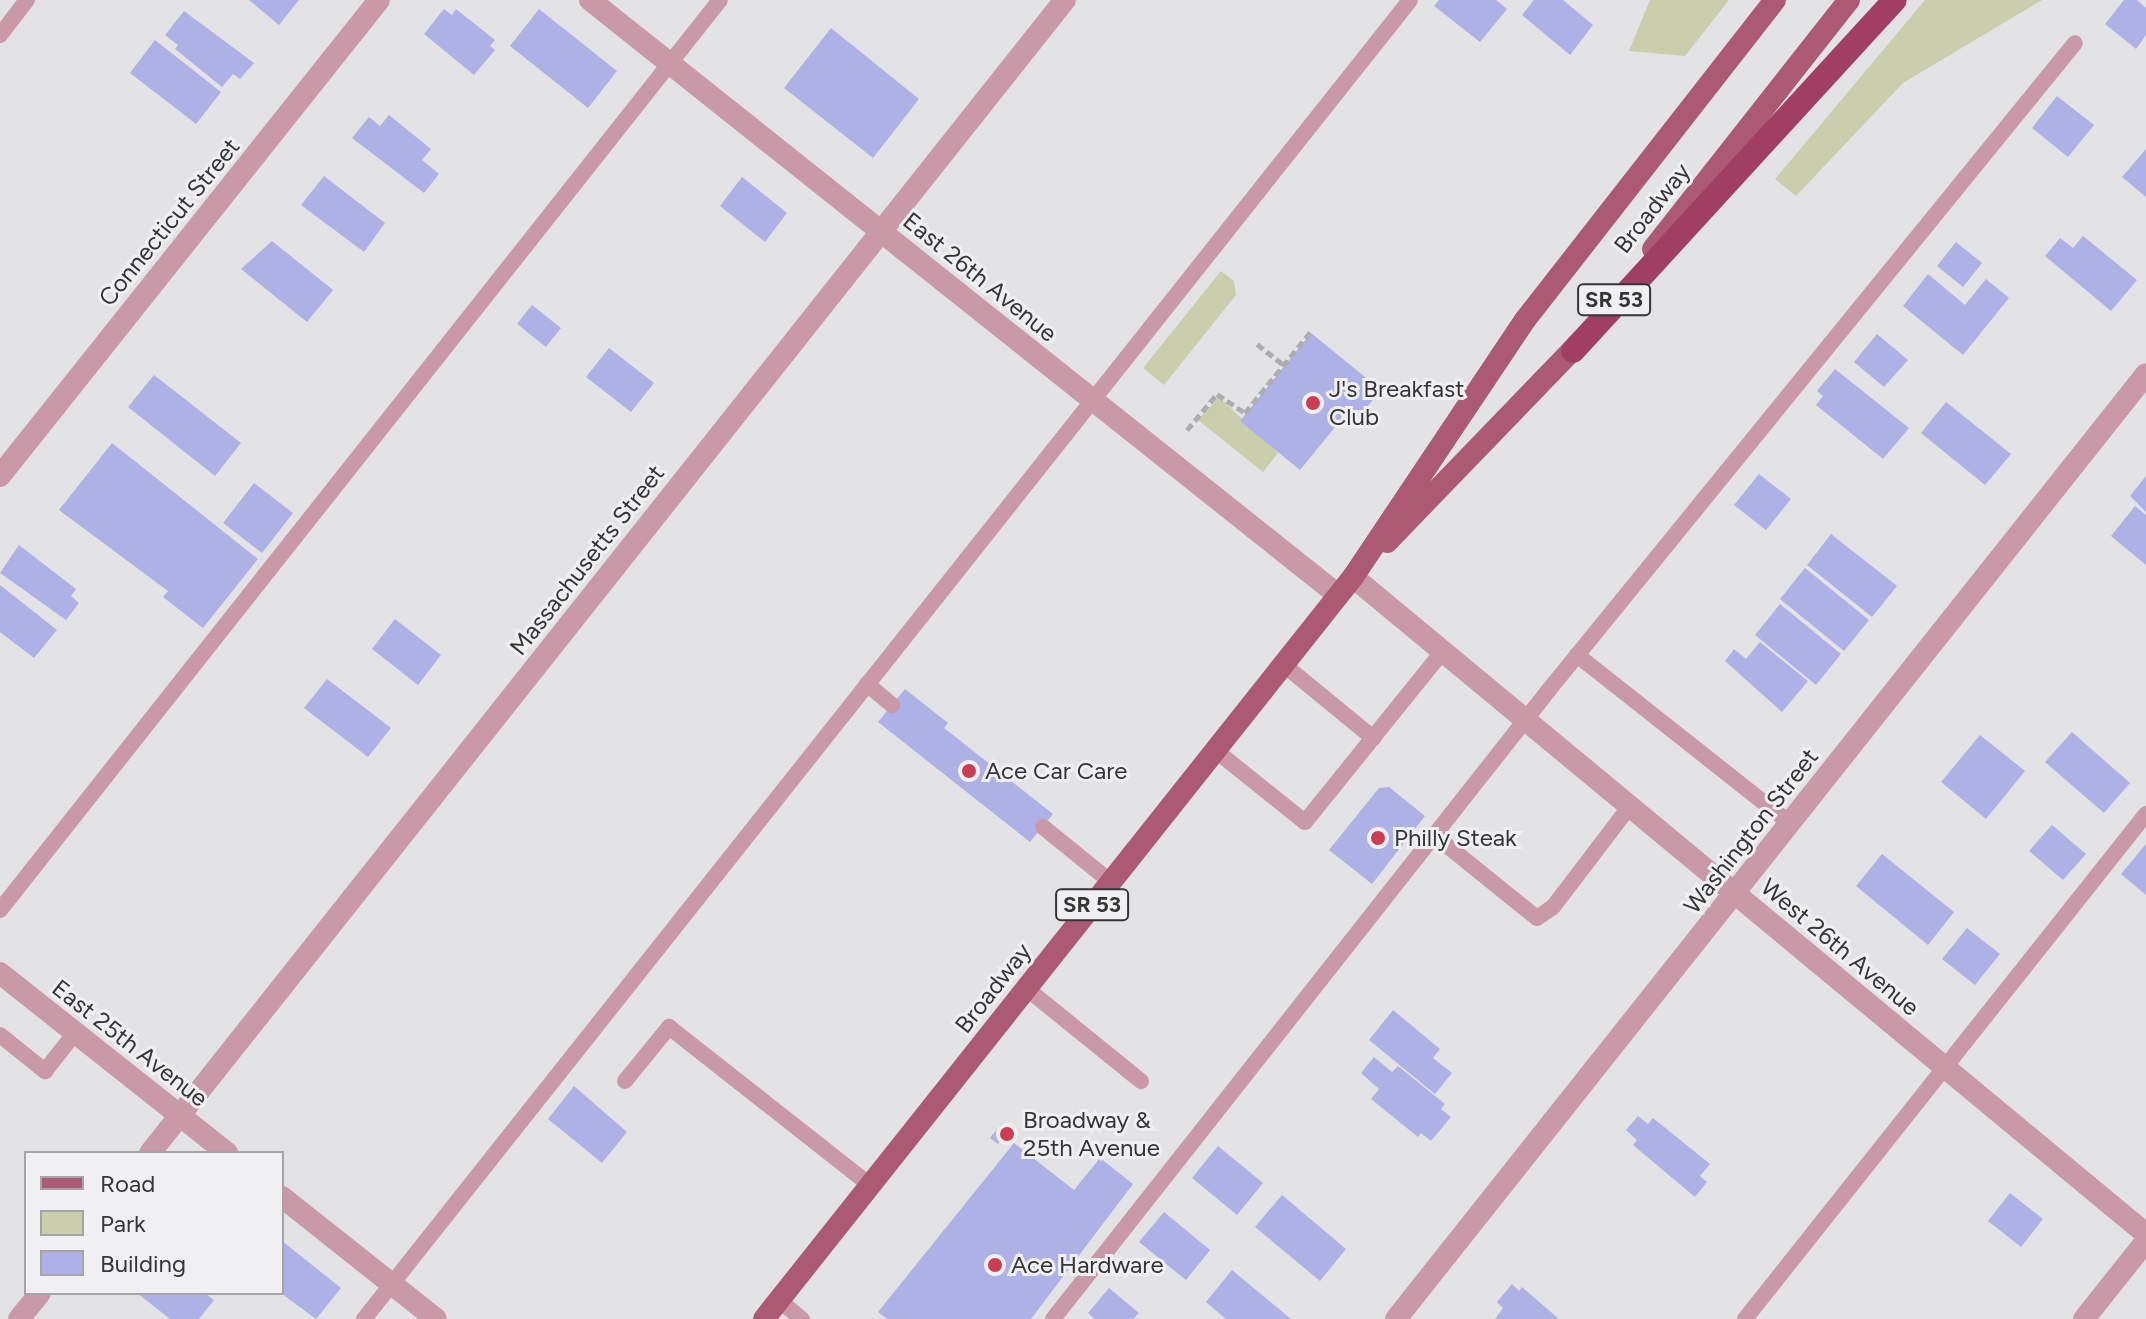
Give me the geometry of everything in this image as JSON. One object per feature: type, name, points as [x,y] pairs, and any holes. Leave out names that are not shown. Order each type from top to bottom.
[{"type":"highway","points":[[1573,351],[1895,0]]},
{"type":"main road","name":"Broadway","points":[[1353,577],[1525,320],[1775,0]]},
{"type":"main road","name":"Broadway","points":[[764,1319],[1338,595],[1573,351],[1849,0]]},
{"type":"street","name":"Connecticut Street","points":[[0,476],[379,0]]},
{"type":"street","name":"East 26th Avenue","points":[[590,0],[1338,595]]},
{"type":"street","name":"Massachusetts Street","points":[[152,1151],[1065,0]]},
{"type":"street","name":"Washington Street","points":[[1396,1319],[2146,374]]},
{"type":"street","name":"West 26th Avenue","points":[[1353,577],[2146,1234]]},
{"type":"street","name":"East 25th Avenue","points":[[0,973],[224,1151]]},
{"type":"street","points":[[284,1199],[436,1319]]},
{"type":"street","points":[[2084,1319],[2146,1241]]},
{"type":"street","points":[[19,1319],[38,1295]]},
{"type":"lane","points":[[0,35],[27,0]]},
{"type":"lane","points":[[0,910],[720,0]]},
{"type":"lane","points":[[364,1319],[1410,0]]},
{"type":"lane","points":[[1053,1319],[1577,655],[2075,43]]},
{"type":"lane","points":[[1215,750],[1305,822],[1443,651]]},
{"type":"lane","points":[[1577,655],[1790,823]]},
{"type":"lane","points":[[1283,664],[1373,738]]},
{"type":"lane","points":[[867,684],[892,705]]},
{"type":"lane","points":[[1434,835],[1537,918],[1553,907],[1630,806]]},
{"type":"lane","points":[[1745,1319],[2146,814]]},
{"type":"lane","points":[[1043,827],[1111,882]]},
{"type":"lane","points":[[1026,988],[1141,1081]]},
{"type":"lane","points":[[625,1081],[669,1027],[870,1185]]},
{"type":"lane","points":[[0,1035],[45,1071],[75,1033]]},
{"type":"lane","points":[[779,1300],[802,1319]]},
{"type":"path","points":[[1187,430],[1217,394],[1245,413],[1312,330]]},
{"type":"path","points":[[1257,344],[1284,365]]},
{"type":"green space","points":[[1650,0],[1729,0],[1685,56],[1629,51]]},
{"type":"green space","points":[[1925,0],[2042,0],[1903,83],[1796,196],[1775,179]]},
{"type":"green space","points":[[1221,271],[1234,281],[1236,295],[1164,385],[1143,368]]},
{"type":"green space","points":[[1219,397],[1278,453],[1263,472],[1198,420]]},
{"type":"building","points":[[249,0],[299,0],[279,25]]},
{"type":"building","points":[[1439,0],[1496,0],[1507,9],[1480,42],[1434,6]]},
{"type":"building","points":[[1534,0],[1563,0],[1593,25],[1570,55],[1522,15]]},
{"type":"building","points":[[2124,0],[2137,0],[2146,8],[2146,35],[2136,49],[2105,24]]},
{"type":"building","points":[[444,9],[452,15],[456,9],[495,40],[490,46],[495,50],[474,75],[424,34]]},
{"type":"building","points":[[539,9],[617,71],[588,108],[510,46]]},
{"type":"building","points":[[184,11],[254,63],[240,79],[233,74],[222,87],[175,49],[178,45],[165,35]]},
{"type":"building","points":[[831,28],[919,99],[873,158],[784,88]]},
{"type":"building","points":[[155,40],[221,92],[196,124],[130,73]]},
{"type":"building","points":[[2057,96],[2094,125],[2068,157],[2032,128]]},
{"type":"building","points":[[389,115],[431,149],[422,160],[439,174],[424,193],[352,138],[369,117],[380,126]]},
{"type":"building","points":[[2146,149],[2146,197],[2122,177]]},
{"type":"building","points":[[324,176],[385,223],[364,252],[301,205]]},
{"type":"building","points":[[742,177],[787,213],[765,242],[720,206]]},
{"type":"building","points":[[2083,236],[2137,280],[2111,311],[2045,256],[2060,238],[2073,248]]},
{"type":"building","points":[[272,241],[333,290],[307,322],[241,269]]},
{"type":"building","points":[[1956,242],[1982,263],[1963,287],[1937,266]]},
{"type":"building","points":[[1928,274],[1965,305],[1986,279],[2009,298],[1963,355],[1903,306]]},
{"type":"building","points":[[532,305],[561,328],[546,347],[517,324]]},
{"type":"building","name":"J's Breakfast Club","points":[[1311,333],[1381,390],[1350,428],[1341,420],[1300,470],[1240,421]]},
{"type":"building","points":[[1877,334],[1908,360],[1884,387],[1854,362]]},
{"type":"building","points":[[609,348],[654,383],[631,412],[586,377]]},
{"type":"building","points":[[1835,369],[1909,428],[1883,459],[1816,405],[1823,396],[1817,391]]},
{"type":"building","points":[[154,375],[241,443],[215,476],[128,407]]},
{"type":"building","points":[[1946,402],[2011,454],[1985,485],[1921,433]]},
{"type":"building","points":[[112,443],[258,559],[203,628],[163,597],[168,591],[59,510]]},
{"type":"building","points":[[1759,474],[1791,499],[1766,530],[1734,505]]},
{"type":"building","points":[[2146,476],[2146,512],[2130,496]]},
{"type":"building","points":[[254,483],[293,513],[262,553],[223,523]]},
{"type":"building","points":[[2135,506],[2146,515],[2146,565],[2111,536]]},
{"type":"building","points":[[1831,534],[1897,586],[1872,617],[1807,565]]},
{"type":"building","points":[[19,545],[76,589],[71,596],[79,603],[66,620],[0,573]]},
{"type":"building","points":[[1805,568],[1869,620],[1844,651],[1780,599]]},
{"type":"building","points":[[0,585],[57,630],[34,658],[0,632]]},
{"type":"building","points":[[1780,604],[1841,654],[1816,685],[1755,635]]},
{"type":"building","points":[[395,619],[441,655],[418,685],[372,649]]},
{"type":"building","points":[[1760,642],[1808,681],[1782,712],[1725,661],[1734,649],[1746,659]]},
{"type":"building","points":[[327,679],[391,728],[368,757],[304,708]]},
{"type":"building","name":"Ace Car Care","points":[[905,689],[948,723],[944,728],[1053,814],[1030,842],[878,722]]},
{"type":"building","points":[[2072,732],[2130,783],[2104,813],[2045,762]]},
{"type":"building","points":[[1980,735],[2025,771],[1986,819],[1941,782]]},
{"type":"building","name":"Philly Steak","points":[[1389,787],[1425,816],[1372,884],[1329,850],[1379,788]]},
{"type":"building","points":[[2052,825],[2086,854],[2063,880],[2029,851]]},
{"type":"building","points":[[2146,844],[2146,895],[2121,874]]},
{"type":"building","points":[[1882,854],[1954,912],[1928,945],[1856,886]]},
{"type":"building","points":[[1967,928],[2000,954],[1975,985],[1942,959]]},
{"type":"building","points":[[1393,1010],[1440,1049],[1433,1058],[1452,1073],[1435,1094],[1369,1040]]},
{"type":"building","points":[[1374,1057],[1392,1072],[1398,1066],[1445,1104],[1441,1109],[1451,1117],[1431,1141],[1421,1133],[1418,1137],[1371,1099],[1379,1089],[1361,1073]]},
{"type":"building","points":[[574,1086],[627,1132],[602,1163],[548,1119]]},
{"type":"building","points":[[1638,1116],[1648,1124],[1653,1118],[1710,1164],[1700,1176],[1707,1182],[1695,1197],[1633,1145],[1637,1140],[1626,1130]]},
{"type":"building","points":[[1002,1123],[1010,1129],[998,1144],[990,1138]]},
{"type":"building","name":"Ace Hardware","points":[[1014,1143],[1074,1190],[1100,1158],[1133,1184],[1031,1319],[887,1319],[878,1312]]},
{"type":"building","points":[[1218,1146],[1263,1183],[1237,1215],[1192,1178]]},
{"type":"building","points":[[2010,1193],[2043,1219],[2021,1247],[1988,1221]]},
{"type":"building","points":[[1282,1195],[1346,1249],[1320,1281],[1255,1227]]},
{"type":"building","points":[[1164,1212],[1210,1250],[1186,1280],[1139,1242]]},
{"type":"building","points":[[284,1243],[341,1288],[316,1319],[283,1295]]},
{"type":"building","points":[[1232,1270],[1291,1319],[1226,1319],[1206,1302]]},
{"type":"building","points":[[1512,1284],[1519,1291],[1522,1287],[1559,1319],[1495,1319],[1503,1308],[1497,1302]]},
{"type":"building","points":[[1109,1288],[1139,1313],[1133,1319],[1095,1319],[1088,1313]]},
{"type":"building","points":[[140,1295],[208,1295],[214,1300],[199,1319],[170,1319]]},
{"type":"place","name":"J's Breakfast Club","points":[[1313,403]]},
{"type":"place","name":"Ace Car Care","points":[[969,771]]},
{"type":"place","name":"Philly Steak","points":[[1378,838]]},
{"type":"place","name":"Broadway & 25th Avenue","points":[[1007,1134]]},
{"type":"place","name":"Ace Hardware","points":[[995,1265]]}]
